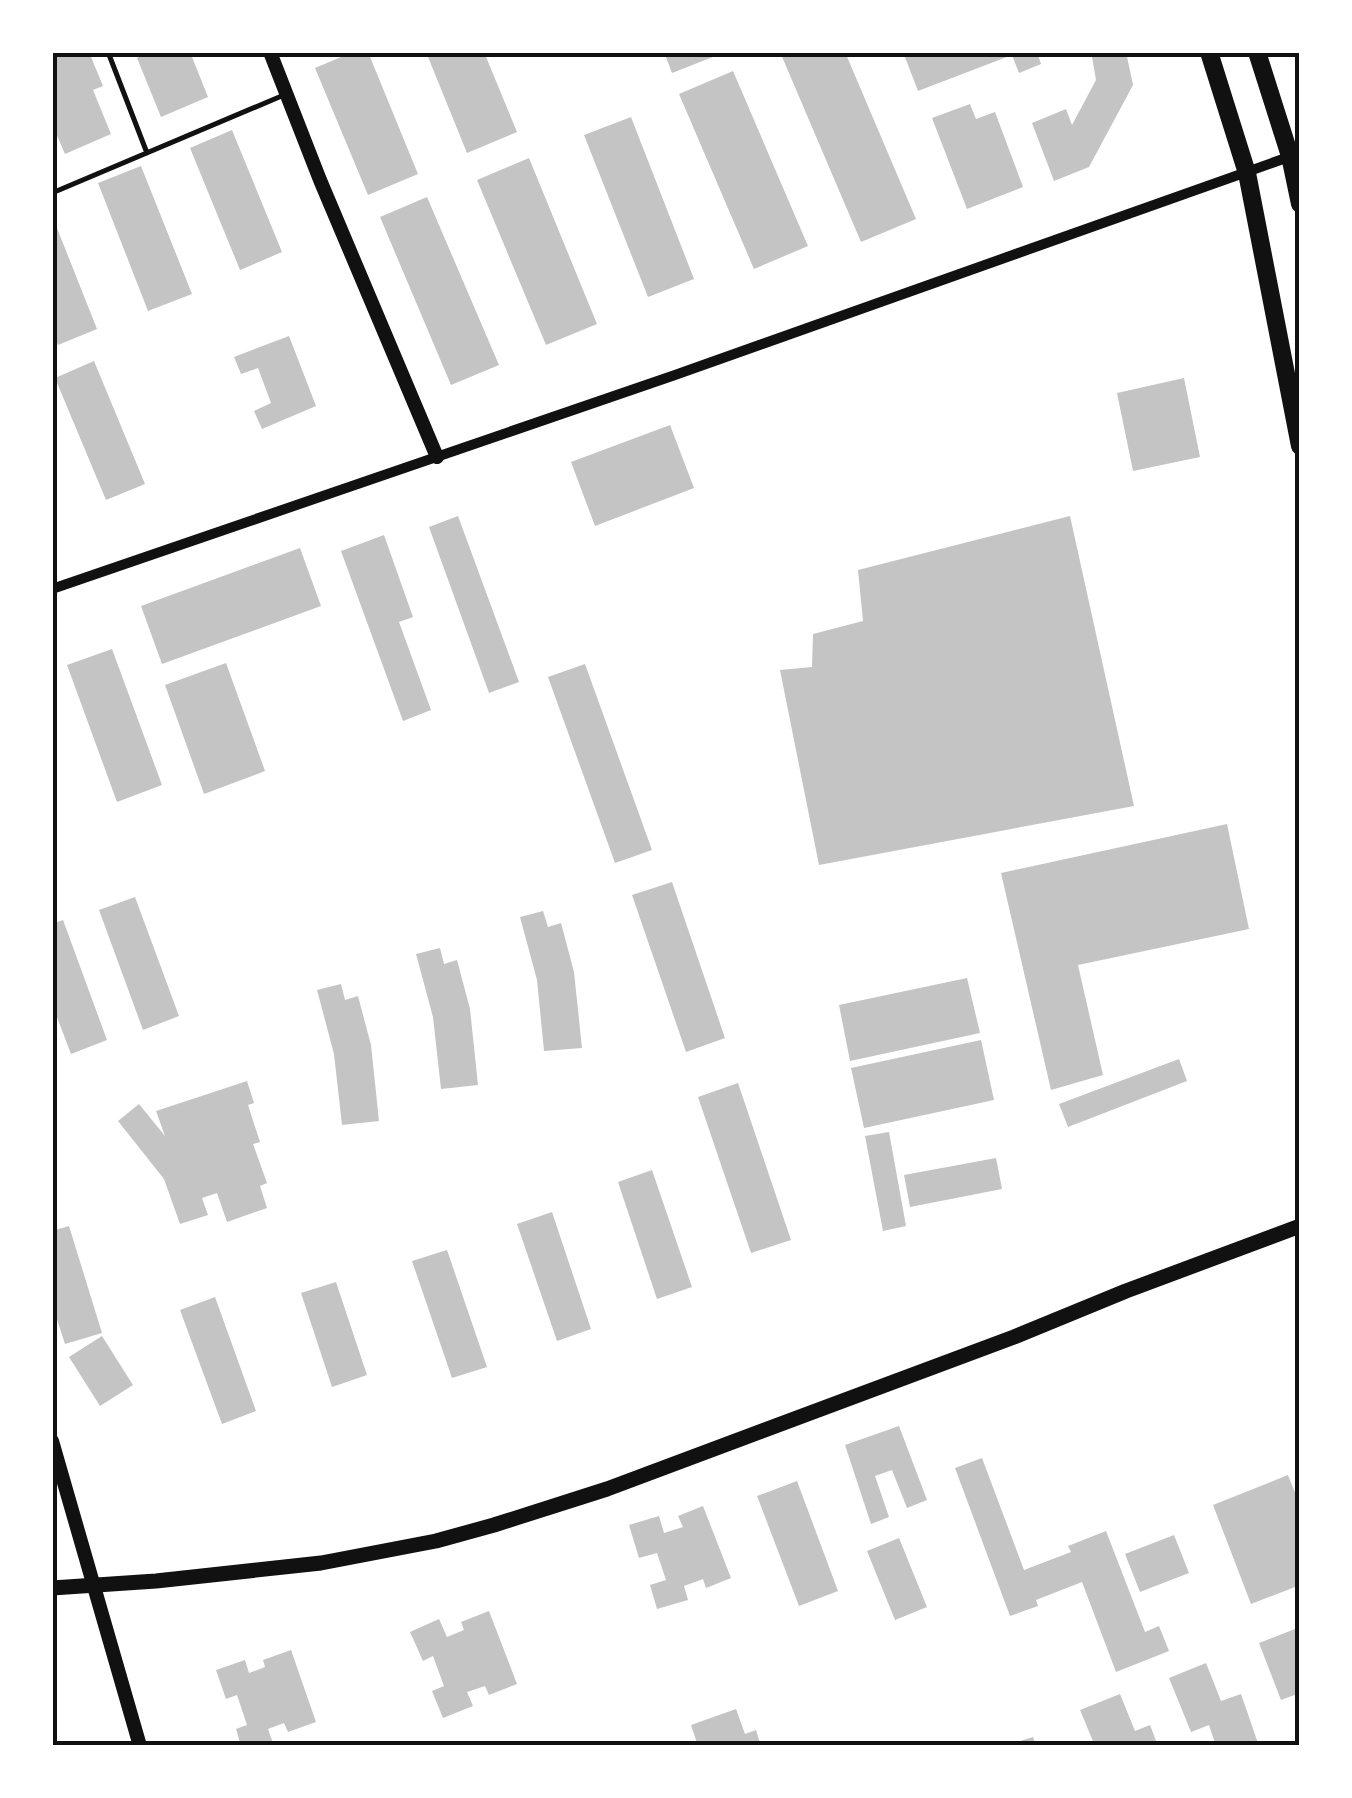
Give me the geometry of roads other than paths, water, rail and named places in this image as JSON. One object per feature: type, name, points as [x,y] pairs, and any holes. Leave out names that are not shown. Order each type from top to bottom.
[{"type":"main road","points":[[1210,52],[1248,173],[1300,446]]},
{"type":"main road","points":[[1257,52],[1295,154],[1300,204]]},
{"type":"main road","points":[[52,1588],[156,1581],[321,1562],[436,1541],[508,1521],[663,1468],[1300,1226]]},
{"type":"street","points":[[270,52],[437,458]]},
{"type":"street","points":[[52,589],[437,458],[1295,154]]},
{"type":"street","points":[[52,1441],[140,1746]]},
{"type":"lane","points":[[108,52],[147,153]]},
{"type":"lane","points":[[52,192],[287,94]]}]
